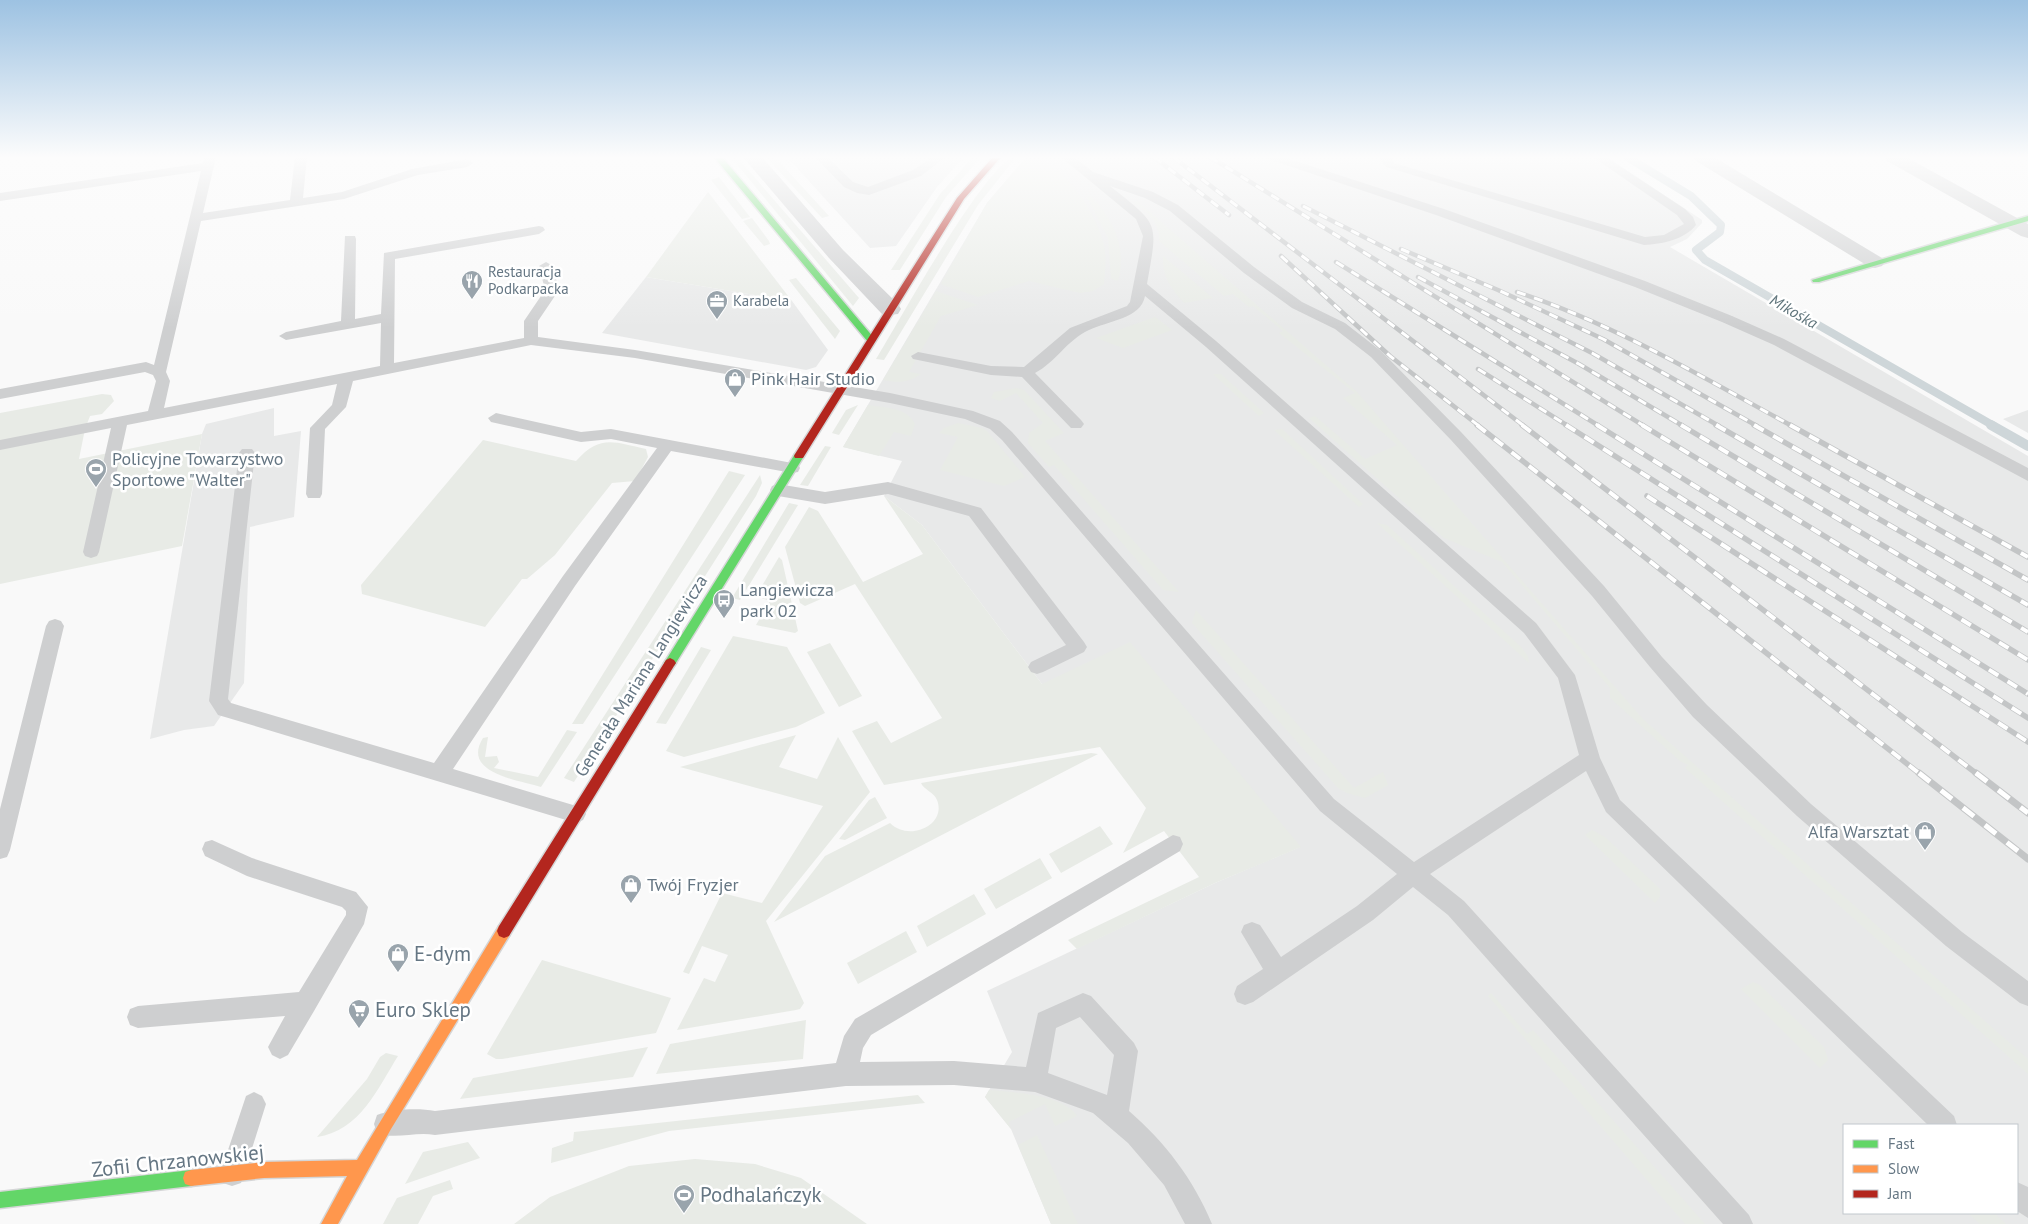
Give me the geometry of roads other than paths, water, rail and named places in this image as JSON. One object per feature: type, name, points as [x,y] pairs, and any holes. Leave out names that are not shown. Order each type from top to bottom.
[{"type":"street","points":[[768,214],[871,340]]},
{"type":"street","points":[[801,214],[836,254],[890,309]]},
{"type":"street","name":"Generała Mariana Langiewicza","points":[[329,1224],[386,1124],[576,814],[950,214]]},
{"type":"street","points":[[1796,214],[1875,262]]},
{"type":"street","points":[[2004,214],[2023,224]]},
{"type":"street","points":[[1816,280],[1875,262],[2023,224]]},
{"type":"street","name":"Zofii Chrzanowskiej","points":[[0,1200],[264,1170],[361,1168]]},
{"type":"lane","points":[[155,415],[163,381],[159,372],[198,214]]},
{"type":"lane","points":[[197,218],[221,214]]},
{"type":"lane","points":[[918,356],[988,371],[1026,372],[1046,360],[1067,337],[1081,328],[1132,309],[1138,303],[1149,236],[1146,226],[1137,214]]},
{"type":"lane","points":[[1181,214],[1249,270],[1297,305],[1340,326],[1376,354],[1456,436],[1598,591],[1656,662],[1700,711],[1827,829],[1954,939],[2028,995]]},
{"type":"lane","points":[[1446,214],[1711,312],[1787,347],[2028,475]]},
{"type":"lane","points":[[1554,214],[1644,241],[1659,241],[1680,233],[1690,225],[1689,220],[1683,214]]},
{"type":"lane","points":[[387,370],[389,256],[539,230]]},
{"type":"lane","points":[[348,324],[350,239]]},
{"type":"lane","points":[[531,341],[531,321],[552,290],[546,266]]},
{"type":"lane","points":[[1141,286],[1211,344],[1530,628],[1566,675],[1590,758],[1613,806],[1944,1124]]},
{"type":"lane","points":[[286,336],[388,317]]},
{"type":"lane","points":[[0,444],[531,341],[635,354],[841,390],[939,408],[968,415],[995,425],[1007,436],[1327,805],[1456,908],[1740,1224]]},
{"type":"lane","points":[[0,394],[146,367],[159,372]]},
{"type":"lane","points":[[1026,372],[1076,424]]},
{"type":"lane","points":[[314,494],[318,428],[339,407],[346,378]]},
{"type":"lane","points":[[496,418],[581,437],[611,434],[792,468]]},
{"type":"lane","points":[[91,552],[120,422]]},
{"type":"lane","points":[[438,774],[569,581],[667,445]]},
{"type":"lane","points":[[247,453],[218,701],[225,710],[576,814]]},
{"type":"lane","points":[[778,490],[825,498],[888,488],[975,512],[1078,647],[1037,667]]},
{"type":"lane","points":[[0,850],[4,817],[55,626]]},
{"type":"lane","points":[[1245,994],[1366,913],[1413,874],[1590,758]]},
{"type":"lane","points":[[846,1074],[852,1044],[863,1027],[1173,844]]},
{"type":"lane","points":[[212,850],[247,866],[349,899],[357,907],[356,917],[280,1047]]},
{"type":"lane","points":[[1252,932],[1278,972]]},
{"type":"lane","points":[[138,1018],[306,1002]]},
{"type":"lane","points":[[1036,1080],[1046,1021],[1083,1004],[1126,1050],[1116,1116]]},
{"type":"lane","points":[[386,1124],[425,1121],[435,1123],[846,1074],[954,1073],[1036,1080],[1101,1104],[1137,1134],[1173,1176],[1198,1224]]},
{"type":"lane","points":[[232,1174],[254,1104]]},
{"type":"lane","points":[[2018,1195],[2028,1205]]},
{"type":"waterway","name":"Mikośka","points":[[1710,214],[1721,225],[1720,232],[1696,250],[1705,260],[1994,426]]},
{"type":"waterway","name":"Mikośka","points":[[1991,425],[2028,446]]},
{"type":"railway","points":[[1248,214],[1524,426]]},
{"type":"railway","points":[[1302,214],[1644,426]]},
{"type":"railway","points":[[1319,214],[1592,353],[1719,426]]},
{"type":"railway","points":[[1401,249],[1498,290],[1603,339],[1757,426]]},
{"type":"railway","points":[[1281,256],[1390,356],[1479,426]]},
{"type":"railway","points":[[1336,262],[1599,426]]},
{"type":"railway","points":[[1418,277],[1579,364],[1683,426]]},
{"type":"railway","points":[[1517,292],[1553,305],[1623,336],[1792,426]]},
{"type":"railway","points":[[1478,369],[1568,426]]},
{"type":"railway","points":[[1477,425],[1920,774]]},
{"type":"railway","points":[[1522,425],[1977,774]]},
{"type":"railway","points":[[1566,425],[2028,718]]},
{"type":"railway","points":[[1597,425],[2028,694]]},
{"type":"railway","points":[[1642,425],[2028,660]]},
{"type":"railway","points":[[1681,425],[2028,632]]},
{"type":"railway","points":[[1716,425],[2028,605]]},
{"type":"railway","points":[[1754,425],[2028,580]]},
{"type":"railway","points":[[1790,425],[2028,557]]},
{"type":"railway","points":[[1647,496],[2028,742]]},
{"type":"railway","points":[[1919,773],[2028,859]]},
{"type":"railway","points":[[1976,773],[2028,813]]},
{"type":"place","name":"Restauracja Podkarpacka","points":[[472,300]]},
{"type":"place","name":"Karabela","points":[[717,320]]},
{"type":"place","name":"Pink Hair Studio","points":[[735,398]]},
{"type":"place","name":"Policyjne Towarzystwo Sportowe \"Walter\"","points":[[96,488]]},
{"type":"place","name":"Langiewicza park 02","points":[[724,619]]},
{"type":"place","name":"Alfa Warsztat","points":[[1925,851]]},
{"type":"place","name":"Twój Fryzjer","points":[[631,904]]},
{"type":"place","name":"E-dym","points":[[398,973]]},
{"type":"place","name":"Euro Sklep","points":[[359,1029]]},
{"type":"place","name":"Podhalańczyk","points":[[684,1214]]}]
